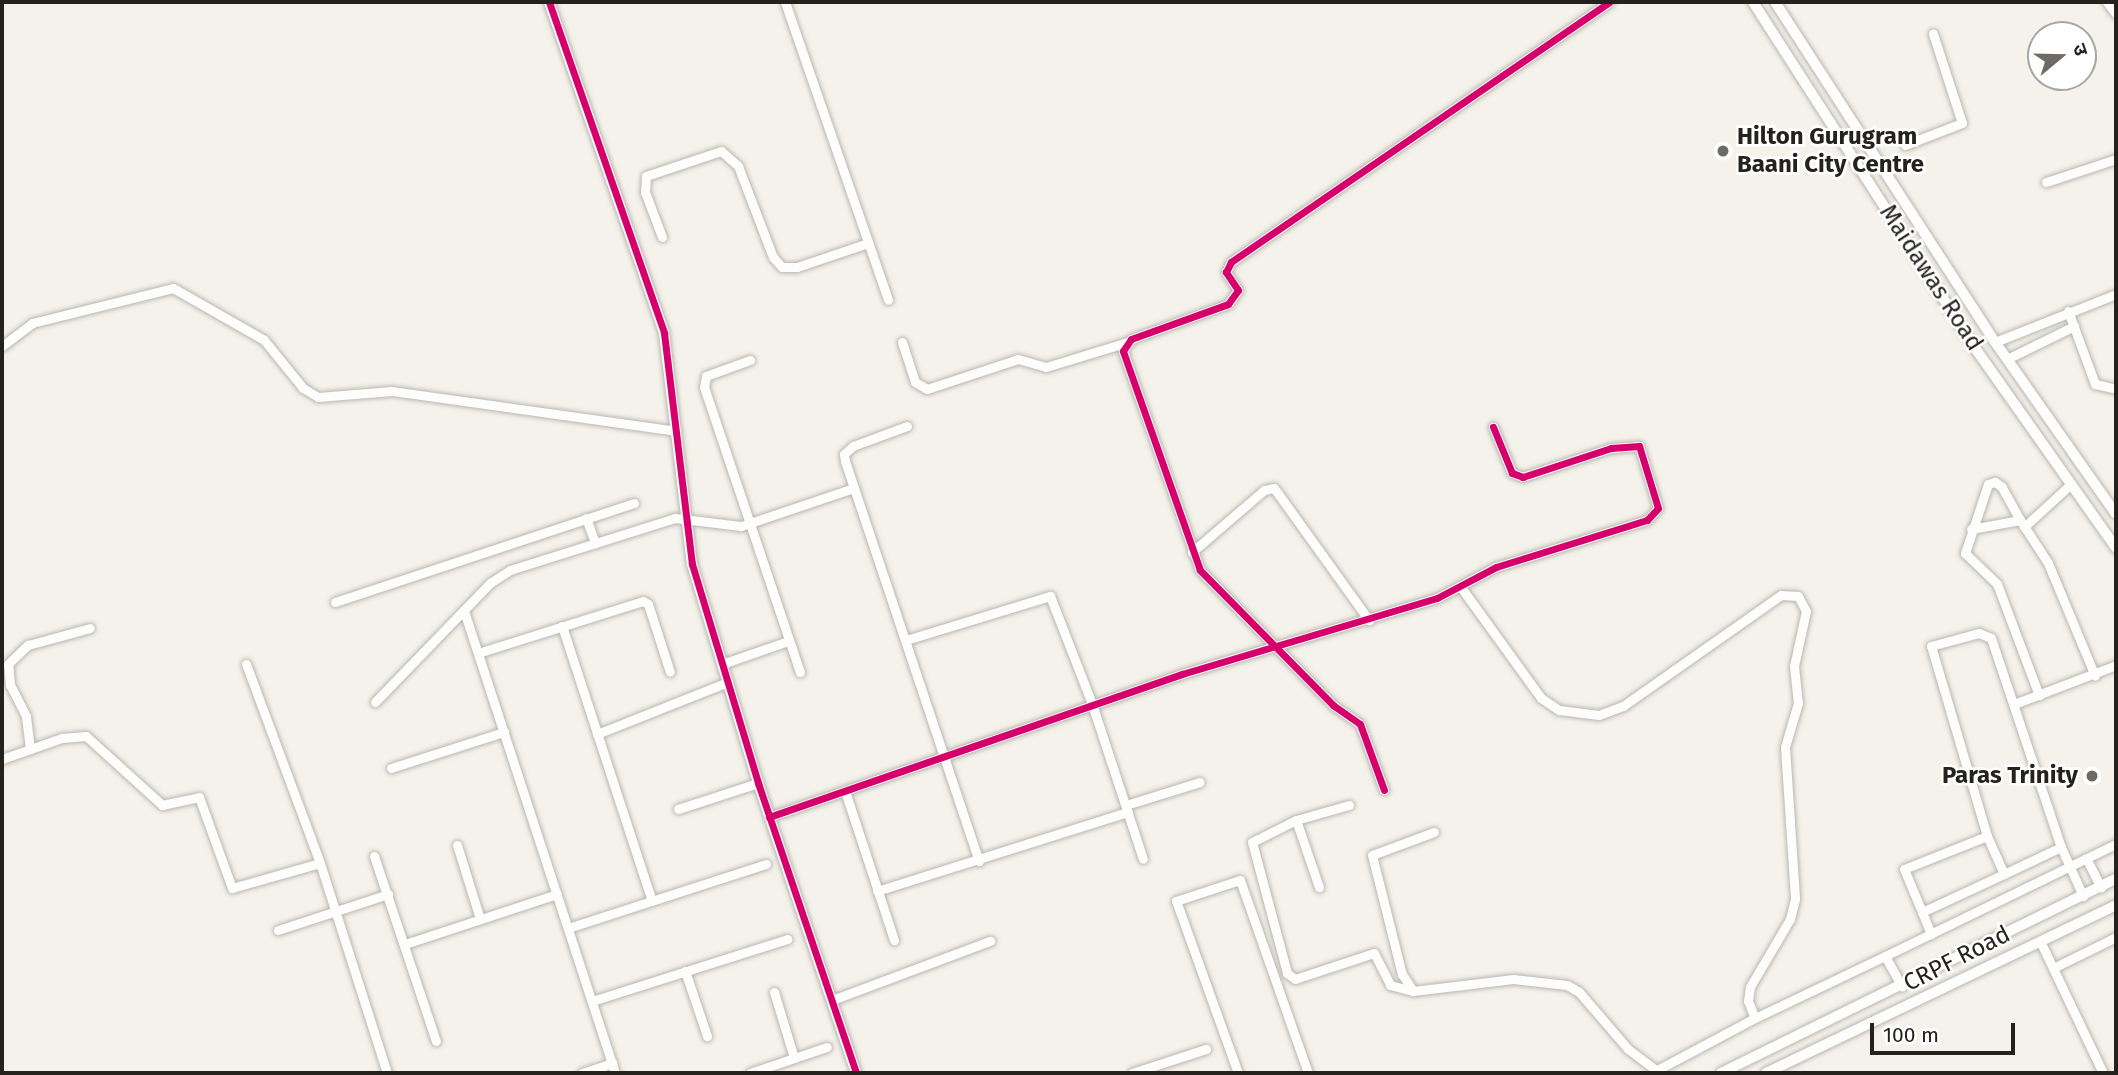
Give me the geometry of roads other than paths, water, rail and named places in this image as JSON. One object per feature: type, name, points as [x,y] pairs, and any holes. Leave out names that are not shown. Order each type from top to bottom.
[{"type":"street","points":[[549,2],[664,333],[692,565],[758,783],[856,1073]]},
{"type":"street","points":[[785,2],[888,300]]},
{"type":"street","points":[[902,342],[915,382],[927,389],[1018,359],[1046,367],[1128,342],[1228,304],[1238,290],[1226,272],[1231,262],[1609,2]]},
{"type":"street","name":"Maidawas Road","points":[[1752,2],[1975,348],[2116,548]]},
{"type":"street","name":"Maidawas Road","points":[[1775,2],[1842,110],[1995,342],[2116,514]]},
{"type":"street","points":[[2107,2],[2116,14]]},
{"type":"street","points":[[1905,145],[1962,123],[1933,34]]},
{"type":"street","points":[[1828,121],[1842,110]]},
{"type":"street","points":[[662,237],[645,191],[646,176],[721,151],[738,166],[764,236],[782,267],[797,267],[868,243]]},
{"type":"street","points":[[2046,182],[2116,159]]},
{"type":"street","points":[[2,346],[32,323],[173,288],[264,340],[303,388],[318,397],[392,391],[676,431]]},
{"type":"street","points":[[1995,342],[2116,294]]},
{"type":"street","points":[[2068,312],[2095,384],[2116,389]]},
{"type":"street","points":[[2007,359],[2074,326]]},
{"type":"street","points":[[1128,342],[1124,357],[1192,552],[1207,579],[1281,648],[1333,705],[1360,724],[1384,790]]},
{"type":"street","points":[[750,360],[711,373],[703,381],[748,524],[800,673]]},
{"type":"street","points":[[907,426],[847,449],[845,461],[979,860]]},
{"type":"street","points":[[769,817],[1092,704],[1369,620],[1460,586],[1496,568],[1647,520],[1658,508],[1639,446],[1611,448],[1523,477],[1512,473],[1493,427]]},
{"type":"street","points":[[2039,695],[1997,584],[1965,553],[1988,484],[1995,482],[2048,564],[2095,676]]},
{"type":"street","points":[[1971,529],[2022,523],[2071,484]]},
{"type":"street","points":[[375,702],[499,576],[595,542],[685,517],[734,527],[854,488]]},
{"type":"street","points":[[1192,552],[1265,490],[1274,488],[1369,620]]},
{"type":"street","points":[[335,602],[634,503]]},
{"type":"street","points":[[586,518],[595,542]]},
{"type":"street","points":[[1460,586],[1541,698],[1559,710],[1599,715],[1633,699],[1781,595],[1794,593],[1804,603],[1794,666],[1798,703],[1785,747],[1795,898],[1790,919],[1750,986],[1747,996],[1755,1018]]},
{"type":"street","points":[[906,640],[1050,596],[1092,704],[1143,859]]},
{"type":"street","points":[[478,653],[643,601],[648,604],[670,672]]},
{"type":"street","points":[[464,611],[615,1073]]},
{"type":"street","points":[[562,626],[652,901]]},
{"type":"street","points":[[30,750],[26,716],[6,686],[8,664],[17,651],[90,628]]},
{"type":"street","points":[[2004,874],[1987,836],[1931,646],[1988,634],[2061,848],[2083,896]]},
{"type":"street","points":[[722,664],[788,641]]},
{"type":"street","points":[[246,664],[320,863],[387,1073]]},
{"type":"street","points":[[2014,704],[2095,676],[2116,665]]},
{"type":"street","points":[[597,734],[728,682]]},
{"type":"street","points":[[391,768],[504,733]]},
{"type":"street","points":[[2,759],[86,736],[162,805],[199,797],[230,887],[320,863]]},
{"type":"street","points":[[877,891],[979,860],[1200,782]]},
{"type":"street","points":[[678,809],[758,783]]},
{"type":"street","points":[[845,791],[894,940]]},
{"type":"street","points":[[1349,805],[1296,820],[1256,838],[1251,848],[1287,973],[1295,979],[1374,953],[1390,985],[1413,991],[1513,979],[1567,985],[1579,992],[1628,1049],[1660,1071],[1755,1018],[2116,844]]},
{"type":"street","points":[[1296,820],[1319,887]]},
{"type":"street","points":[[1413,991],[1402,974],[1371,855],[1434,832]]},
{"type":"street","points":[[1931,934],[1904,869],[1987,836]]},
{"type":"street","points":[[457,845],[480,919]]},
{"type":"street","points":[[1922,912],[2061,848]]},
{"type":"street","points":[[374,856],[436,1041]]},
{"type":"street","points":[[2086,858],[2101,887]]},
{"type":"street","points":[[568,928],[766,864]]},
{"type":"street","name":"CRPF Road","points":[[1721,1073],[1902,987],[2116,879]]},
{"type":"street","points":[[1238,1073],[1176,901],[1240,880],[1308,1073]]},
{"type":"street","points":[[278,930],[388,894]]},
{"type":"street","points":[[405,944],[557,894]]},
{"type":"street","points":[[1766,1073],[2116,905]]},
{"type":"street","points":[[2028,923],[2053,968],[2103,1073]]},
{"type":"street","points":[[2053,968],[2116,937]]},
{"type":"street","points":[[592,1001],[786,939]]},
{"type":"street","points":[[832,1000],[989,941]]},
{"type":"street","points":[[1885,956],[1902,987]]},
{"type":"street","points":[[685,971],[707,1036]]},
{"type":"street","points":[[774,992],[794,1058]]},
{"type":"street","points":[[750,1073],[827,1047]]},
{"type":"street","points":[[1132,1073],[1206,1049]]},
{"type":"street","points":[[582,1073],[612,1063]]},
{"type":"place","name":"Hilton Gurugram Baani City Centre","points":[[1723,151]]},
{"type":"place","name":"Paras Trinity","points":[[2092,776]]}]
